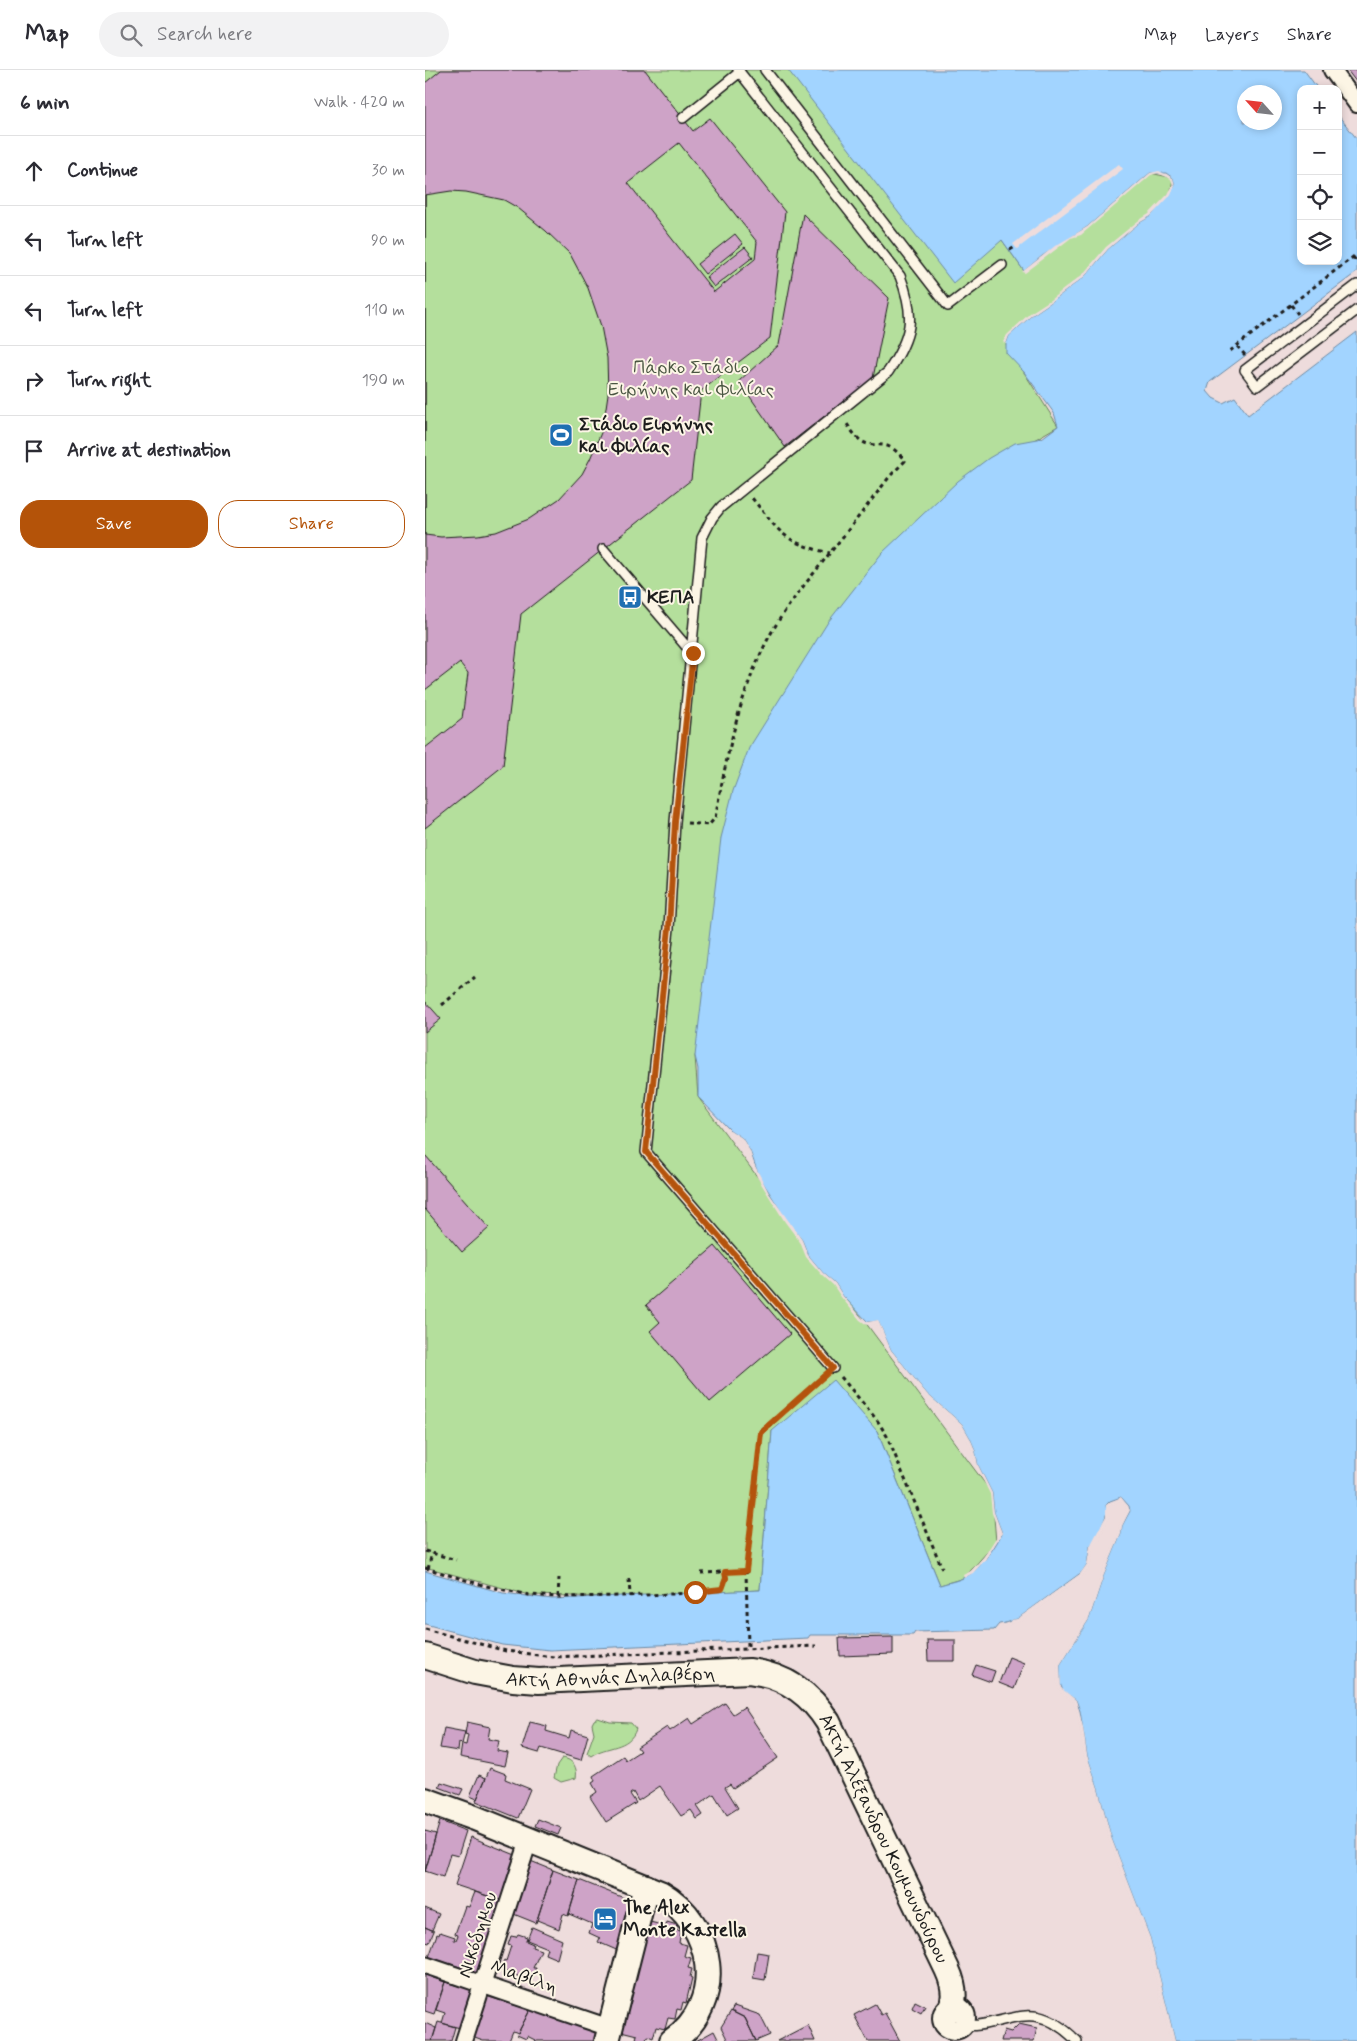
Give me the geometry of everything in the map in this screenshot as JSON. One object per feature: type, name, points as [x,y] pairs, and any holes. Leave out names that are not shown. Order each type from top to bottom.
[{"type":"street","points":[[1332,70],[1357,104]]},
{"type":"street","name":"Ακτή Αθηνάς Δηλαβέρη","points":[[425,1656],[475,1672],[513,1679],[539,1681],[578,1680],[749,1671],[772,1675],[796,1687]]},
{"type":"street","name":"Ακτή Αλέξανδρου Κουμουνδούρου","points":[[796,1687],[816,1705],[828,1722],[947,1969],[952,1980],[955,2019]]},
{"type":"street","points":[[425,1800],[646,1887],[665,1896],[684,1911],[698,1931],[706,1954],[707,1984],[700,2007],[687,2027],[672,2041]]},
{"type":"street","name":"Νικόδημου","points":[[464,2041],[529,1840]]},
{"type":"street","points":[[608,2034],[646,1887]]},
{"type":"street","name":"Μαβίλη","points":[[425,1965],[483,1984],[608,2034]]},
{"type":"lane","points":[[765,70],[948,306],[1002,265]]},
{"type":"lane","points":[[683,118],[739,71],[900,276],[911,312],[908,332],[901,352],[888,372],[721,507],[712,518],[702,538],[693,653],[675,822],[669,928],[646,1152],[833,1368]]},
{"type":"lane","points":[[1357,285],[1245,370],[1257,386],[1357,310]]},
{"type":"lane","points":[[603,549],[693,653]]},
{"type":"lane","points":[[955,2019],[1037,2016],[1059,2025],[1077,2041]]},
{"type":"path","points":[[1010,250],[1015,247]]},
{"type":"path","points":[[1230,351],[1355,256],[1357,262]]},
{"type":"path","points":[[1291,304],[1299,315]]},
{"type":"path","points":[[1237,346],[1245,356]]},
{"type":"path","points":[[695,825],[709,825],[715,818],[731,738],[747,688],[764,648],[785,611],[890,476],[905,461],[891,447],[865,443],[859,440],[851,429]]},
{"type":"path","points":[[756,503],[788,539],[798,545],[830,553]]},
{"type":"path","points":[[443,1004],[475,976]]},
{"type":"path","points":[[748,1646],[745,1592],[746,1571],[761,1432],[833,1368],[877,1420],[887,1436],[942,1568]]},
{"type":"path","points":[[425,1551],[456,1560]]},
{"type":"path","points":[[432,1553],[427,1568],[509,1592],[558,1597],[695,1592],[722,1589],[726,1578],[725,1572]]},
{"type":"path","points":[[701,1573],[746,1571]]},
{"type":"path","points":[[558,1597],[559,1578]]},
{"type":"path","points":[[629,1579],[630,1595]]},
{"type":"path","points":[[425,1629],[500,1650],[554,1657],[816,1646]]},
{"type":"green space","name":"Πάρκο Στάδιο Ειρήνης και Φιλίας","points":[[425,70],[789,70],[1002,240],[1024,271],[1150,173],[1173,178],[1170,196],[1006,344],[1058,426],[1034,440],[695,1056],[698,1097],[992,1493],[996,1542],[964,1578],[940,1585],[877,1431],[772,1431],[760,1590],[618,1597],[529,1595],[425,1567]]},
{"type":"green space","points":[[598,1718],[610,1722],[631,1723],[636,1729],[633,1736],[623,1744],[591,1756],[587,1753],[594,1733],[592,1724]]},
{"type":"green space","points":[[562,1758],[572,1762],[576,1771],[576,1778],[561,1782],[554,1778],[557,1765]]},
{"type":"water","points":[[788,70],[1304,70],[1315,85],[1297,85],[1297,265],[1342,265],[1342,120],[1357,139],[1357,272],[1210,382],[1207,391],[1213,398],[1223,403],[1235,397],[1248,415],[1357,332],[1357,2041],[1175,2041],[1150,1938],[1111,1837],[1087,1755],[1080,1711],[1076,1700],[1063,1691],[1060,1683],[1060,1665],[1089,1619],[1103,1577],[1121,1534],[1122,1526],[1130,1511],[1129,1506],[1121,1497],[1110,1501],[1106,1505],[1107,1512],[1105,1518],[1097,1538],[1090,1546],[1087,1564],[1082,1572],[1017,1619],[999,1624],[994,1630],[915,1632],[913,1635],[810,1635],[808,1638],[550,1650],[502,1645],[425,1624],[425,1571],[503,1593],[552,1599],[760,1590],[772,1431],[833,1380],[877,1431],[940,1585],[961,1579],[972,1573],[987,1557],[1002,1533],[994,1512],[992,1493],[978,1465],[970,1438],[962,1424],[927,1394],[891,1350],[878,1321],[868,1322],[808,1255],[802,1240],[787,1221],[759,1176],[750,1151],[742,1138],[730,1130],[698,1097],[698,1069],[695,1056],[721,838],[733,791],[749,748],[828,622],[882,553],[958,481],[989,458],[1015,443],[1042,438],[1058,426],[1054,413],[1024,372],[1006,353],[1006,344],[1009,336],[1032,315],[1085,276],[1108,249],[1139,223],[1151,216],[1175,186],[1173,178],[1166,173],[1150,173],[1087,227],[1042,256],[1024,271],[1002,240],[953,283]]},
{"type":"pier","points":[[1119,164],[1123,169],[1017,249],[1013,244]]},
{"type":"pier","points":[[1159,171],[1173,178],[1175,186],[1170,196],[1151,216],[1139,223],[1108,249],[1085,276],[1032,315],[1009,336],[1006,344],[1003,342],[1007,335],[1030,313],[1083,274],[1106,247],[1149,214],[1168,194],[1173,185],[1171,179],[1158,173],[1151,175],[1081,235],[1071,238],[1025,273],[1022,272],[1055,246],[1087,227],[1150,173]]},
{"type":"pier","points":[[730,1130],[742,1138],[769,1193],[802,1240],[808,1255],[823,1273],[835,1283],[843,1296],[862,1318],[868,1322],[878,1320],[891,1350],[927,1394],[962,1424],[970,1438],[978,1465],[992,1493],[994,1512],[1002,1533],[985,1560],[973,1573],[964,1578],[963,1575],[971,1571],[983,1558],[999,1533],[992,1513],[990,1494],[976,1466],[973,1450],[960,1426],[925,1396],[889,1351],[877,1323],[867,1325],[860,1320],[833,1285],[806,1257],[800,1242],[757,1177],[748,1152],[740,1140],[727,1131]]},
{"type":"pier","points":[[1121,1497],[1130,1510],[1122,1526],[1121,1534],[1103,1577],[1089,1619],[1060,1665],[1061,1688],[1076,1700],[1083,1727],[1087,1755],[1111,1837],[1150,1938],[1175,2041],[1172,2041],[1169,2033],[1147,1939],[1109,1838],[1096,1788],[1084,1755],[1078,1712],[1074,1702],[1061,1692],[1057,1684],[1058,1664],[1087,1618],[1101,1576],[1119,1534],[1120,1525],[1127,1510],[1123,1501],[1119,1500],[1109,1506],[1109,1516],[1100,1535],[1100,1540],[1092,1548],[1090,1565],[1084,1574],[1018,1622],[1012,1622],[1007,1626],[1011,1620],[1017,1619],[1080,1574],[1087,1564],[1090,1546],[1106,1516],[1106,1505]]},
{"type":"building","name":"Στάδιο Ειρήνης και Φιλίας","points":[[441,70],[645,70],[693,131],[710,118],[785,212],[770,338],[701,391],[691,480],[521,614],[503,766],[425,828],[425,748],[462,719],[468,673],[460,663],[425,690],[425,83]],"holes":[[[679,143],[757,242],[755,259],[714,292],[628,183]]]},
{"type":"building","points":[[1347,70],[1357,70],[1357,83]]},
{"type":"building","points":[[451,191],[466,192],[504,200],[518,208],[570,254],[588,288],[601,326],[607,358],[608,394],[603,428],[590,459],[582,474],[559,499],[529,519],[496,532],[441,537],[425,535],[425,195]]},
{"type":"building","points":[[803,214],[889,298],[873,378],[785,447],[739,381],[779,345]]},
{"type":"building","points":[[735,234],[743,244],[705,274],[697,264]]},
{"type":"building","points":[[745,247],[753,257],[714,287],[706,277]]},
{"type":"building","points":[[425,1001],[441,1019],[425,1032]]},
{"type":"building","points":[[425,1155],[489,1228],[462,1252],[425,1209]]},
{"type":"building","points":[[715,1246],[790,1334],[710,1402],[650,1331],[660,1322],[646,1305]]},
{"type":"building","points":[[893,1637],[893,1654],[840,1656],[839,1638]]},
{"type":"building","points":[[927,1640],[955,1640],[955,1661],[928,1661]]},
{"type":"building","points":[[1009,1657],[1024,1663],[1014,1689],[999,1683]]},
{"type":"building","points":[[976,1665],[995,1671],[991,1682],[972,1675]]},
{"type":"building","points":[[725,1703],[733,1714],[744,1707],[778,1758],[733,1788],[730,1784],[725,1787],[738,1808],[727,1815],[714,1794],[697,1806],[703,1815],[697,1819],[691,1810],[681,1816],[660,1786],[638,1801],[633,1792],[630,1794],[636,1803],[606,1822],[590,1797],[597,1792],[592,1783],[595,1781],[593,1776],[623,1756],[626,1760],[640,1751],[637,1747],[667,1727],[670,1731],[689,1718],[693,1724]]},
{"type":"building","points":[[467,1722],[490,1727],[488,1739],[499,1741],[497,1751],[508,1753],[505,1766],[460,1757],[462,1744],[466,1745],[468,1735],[465,1734]]},
{"type":"building","points":[[530,1722],[547,1726],[546,1731],[569,1738],[571,1730],[588,1735],[581,1760],[541,1748],[539,1753],[522,1748]]},
{"type":"building","points":[[444,1728],[465,1732],[462,1744],[459,1743],[458,1751],[440,1748]]},
{"type":"building","points":[[490,1768],[506,1774],[505,1779],[530,1789],[518,1818],[476,1801]]},
{"type":"building","points":[[479,1775],[486,1778],[477,1799],[470,1796]]},
{"type":"building","points":[[441,1782],[463,1789],[460,1795],[439,1787]]},
{"type":"building","points":[[538,1819],[561,1828],[558,1835],[535,1826]]},
{"type":"building","points":[[440,1821],[466,1831],[458,1856],[450,1854],[443,1877],[425,1871]]},
{"type":"building","points":[[425,1831],[436,1834],[425,1872]]},
{"type":"building","points":[[471,1837],[518,1856],[503,1901],[455,1885]]},
{"type":"building","points":[[528,1860],[553,1870],[536,1923],[511,1913]]},
{"type":"building","points":[[553,1870],[579,1880],[568,1916],[563,1914],[559,1929],[537,1920]]},
{"type":"building","name":"The Alex Monte Kastella","points":[[579,1880],[634,1902],[621,1952],[598,1942],[600,1938],[589,1933],[592,1924],[569,1914]]},
{"type":"building","points":[[475,1892],[503,1901],[478,1976],[459,1970],[460,1967],[429,1957],[437,1934],[439,1935],[440,1932],[455,1937],[454,1940],[456,1940],[458,1935],[455,1934],[465,1906],[469,1907]]},
{"type":"building","points":[[425,1908],[439,1914],[432,1930],[425,1927]]},
{"type":"building","points":[[650,1922],[666,1926],[667,1922],[677,1925],[676,1930],[681,1931],[679,1943],[687,1945],[684,1956],[691,1958],[688,1968],[692,1969],[690,1977],[692,1978],[686,2003],[683,2002],[681,2010],[677,2009],[675,2019],[668,2018],[665,2029],[656,2027],[653,2038],[648,2036],[645,2041],[636,2039],[637,2035],[621,2031],[641,1944],[644,1945]]},
{"type":"building","points":[[425,1927],[434,1931],[429,1943],[426,1942],[425,1945]]},
{"type":"building","points":[[532,1927],[562,1940],[557,1959],[545,1954],[547,1948],[527,1940]]},
{"type":"building","points":[[518,1934],[527,1937],[526,1941],[533,1944],[532,1947],[541,1950],[533,1968],[536,1968],[533,1978],[524,1975],[523,1978],[515,1975],[514,1978],[507,1976],[508,1972],[500,1970],[504,1960],[506,1961],[511,1946],[508,1945],[511,1936],[516,1937]]},
{"type":"building","points":[[757,1952],[769,1954],[765,1980],[753,1978]]},
{"type":"building","points":[[425,1975],[445,1982],[434,2014],[425,2011]]},
{"type":"building","points":[[445,1982],[472,1990],[460,2028],[442,2023],[445,2013],[436,2010]]},
{"type":"building","points":[[486,1996],[530,2010],[518,2033],[513,2031],[509,2041],[483,2041],[472,2037]]},
{"type":"building","points":[[915,2001],[925,2006],[921,2013],[912,2008]]},
{"type":"building","points":[[875,2004],[881,2015],[885,2013],[900,2041],[868,2041],[854,2015]]},
{"type":"building","points":[[734,2006],[760,2015],[770,2035],[756,2041],[745,2018],[731,2011]]},
{"type":"building","points":[[530,2010],[604,2034],[602,2041],[534,2041],[527,2036],[526,2039],[517,2035]]},
{"type":"building","points":[[731,2011],[745,2018],[756,2041],[728,2041],[721,2027]]},
{"type":"building","points":[[438,2022],[455,2027],[451,2041],[432,2041]]},
{"type":"building","points":[[425,2023],[436,2028],[432,2041],[425,2041]]},
{"type":"building","points":[[1019,2024],[1037,2028],[1034,2041],[1001,2041],[1004,2030],[1011,2032]]},
{"type":"building","points":[[808,2025],[815,2041],[777,2041]]},
{"type":"building","points":[[714,2031],[719,2041],[696,2041]]},
{"type":"place","name":"Στάδιο Ειρήνης και Φιλίας","points":[[561,435]]},
{"type":"place","name":"ΚΕΠΑ","points":[[630,597]]},
{"type":"place","name":"The Alex Monte Kastella","points":[[605,1919]]},
{"type":"route","points":[[693,653],[683,737],[675,822],[669,928],[646,1152],[833,1368],[761,1432],[746,1571],[725,1572],[726,1578],[722,1589],[695,1592]]}]
